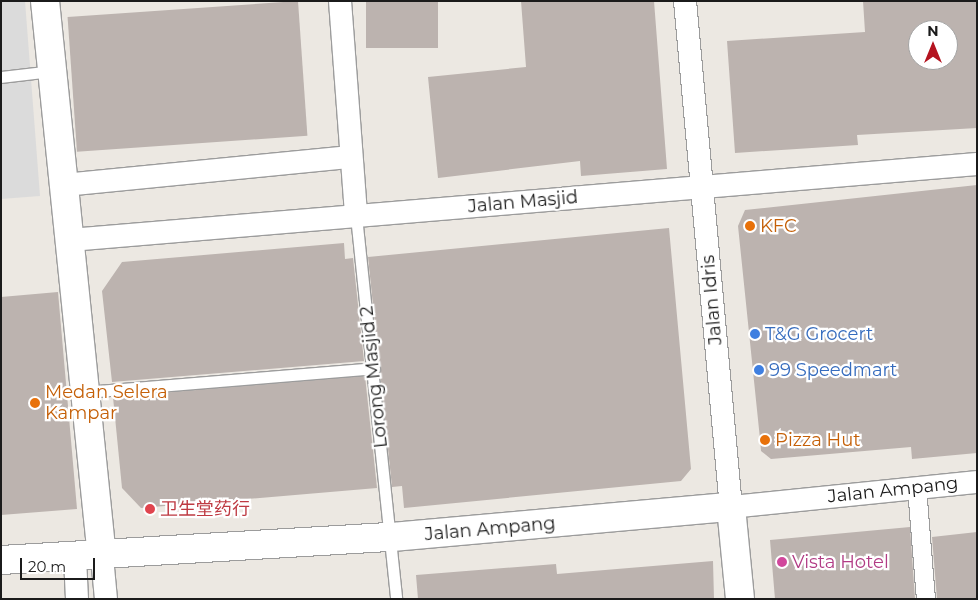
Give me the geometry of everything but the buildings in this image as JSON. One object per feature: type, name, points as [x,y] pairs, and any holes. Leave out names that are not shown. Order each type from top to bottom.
[{"type":"street","points":[[45,1],[106,599]]},
{"type":"street","points":[[340,1],[356,216]]},
{"type":"street","name":"Jalan Idris","points":[[685,1],[740,599]]},
{"type":"street","points":[[64,184],[352,157]]},
{"type":"street","name":"Jalan Masjid","points":[[70,240],[977,164]]},
{"type":"street","name":"Jalan Ampang","points":[[1,560],[102,557],[392,537],[731,507],[977,482]]},
{"type":"street","points":[[917,488],[926,599]]},
{"type":"street","points":[[75,558],[78,599]]},
{"type":"lane","points":[[1,76],[52,71]]},
{"type":"lane","name":"Lorong Masjid 2","points":[[356,216],[392,537],[396,599]]},
{"type":"lane","points":[[85,392],[374,368]]},
{"type":"shaded area","points":[[1,1],[25,1],[40,196],[1,199]]},
{"type":"place","name":"KFC","points":[[750,226]]},
{"type":"place","name":"T&G Grocert","points":[[755,334]]},
{"type":"place","name":"99 Speedmart","points":[[759,370]]},
{"type":"place","name":"Medan Selera Kampar","points":[[35,403]]},
{"type":"place","name":"Pizza Hut","points":[[765,440]]},
{"type":"place","name":"卫生堂药行","points":[[150,509]]},
{"type":"place","name":"Vista Hotel","points":[[782,562]]}]
